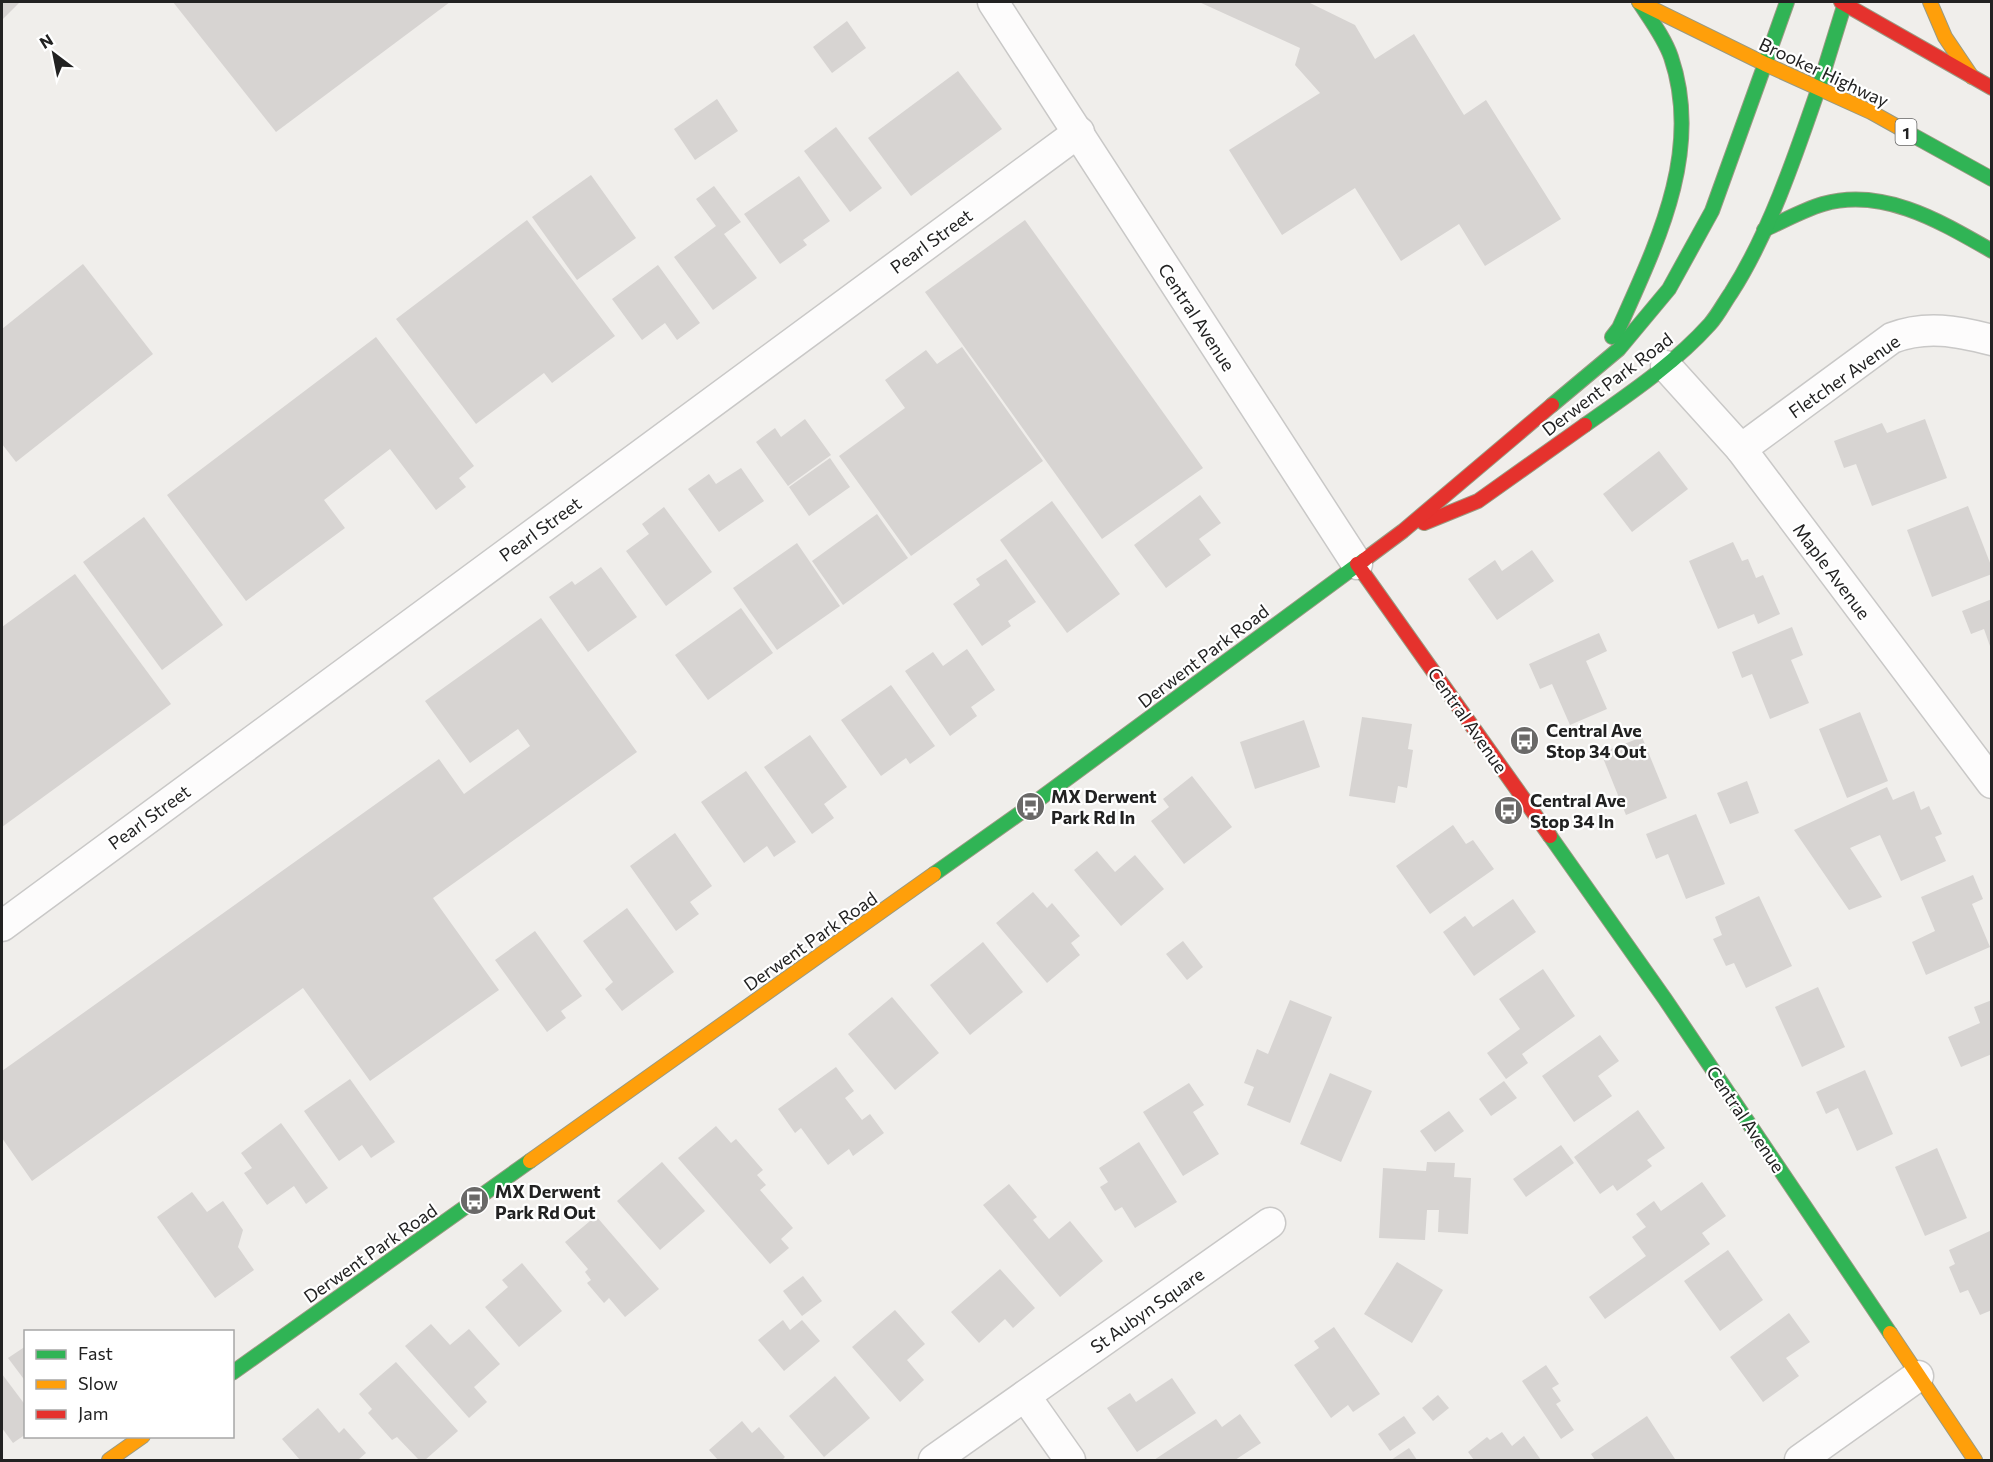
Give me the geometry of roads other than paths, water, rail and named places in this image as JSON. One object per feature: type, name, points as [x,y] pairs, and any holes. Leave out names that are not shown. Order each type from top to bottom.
[{"type":"main road","name":"Brooker Highway","points":[[1639,2],[1871,112],[1992,179]]},
{"type":"main road","points":[[1578,384],[1619,328],[1661,232],[1675,187],[1679,162],[1683,122],[1678,77],[1662,40],[1639,2]]},
{"type":"main road","name":"Derwent Park Road","points":[[234,1372],[1030,806],[1403,531],[1619,349],[1669,289],[1712,211],[1787,2]]},
{"type":"main road","name":"Derwent Park Road","points":[[1403,531],[1478,501],[1666,366],[1712,322],[1745,271],[1764,230],[1803,134],[1844,2]]},
{"type":"main road","points":[[1844,2],[1992,88]]},
{"type":"main road","points":[[1929,2],[1945,37],[1972,77]]},
{"type":"main road","points":[[1764,230],[1814,207],[1834,201],[1883,202],[1939,221],[1992,251]]},
{"type":"main road","name":"Central Avenue","points":[[1357,564],[1665,999],[1975,1461]]},
{"type":"main road","points":[[109,1461],[142,1438]]},
{"type":"street","name":"Central Avenue","points":[[993,2],[1357,564]]},
{"type":"street","name":"Pearl Street","points":[[2,926],[1078,132]]},
{"type":"street","name":"Fletcher Avenue","points":[[1741,450],[1892,338],[1907,332],[1936,329],[1992,340]]},
{"type":"street","name":"Maple Avenue","points":[[1666,366],[1741,450],[1992,783]]},
{"type":"street","name":"St Aubyn Square","points":[[934,1461],[1270,1223]]},
{"type":"street","points":[[1800,1461],[1918,1376]]},
{"type":"street","points":[[1025,1396],[1070,1461]]},
{"type":"place","name":"Central Ave Stop 34 Out","points":[[1525,740]]},
{"type":"place","name":"MX Derwent Park Rd In","points":[[1030,806]]},
{"type":"place","name":"Central Ave Stop 34 In","points":[[1509,810]]},
{"type":"place","name":"MX Derwent Park Rd Out","points":[[474,1201]]}]
